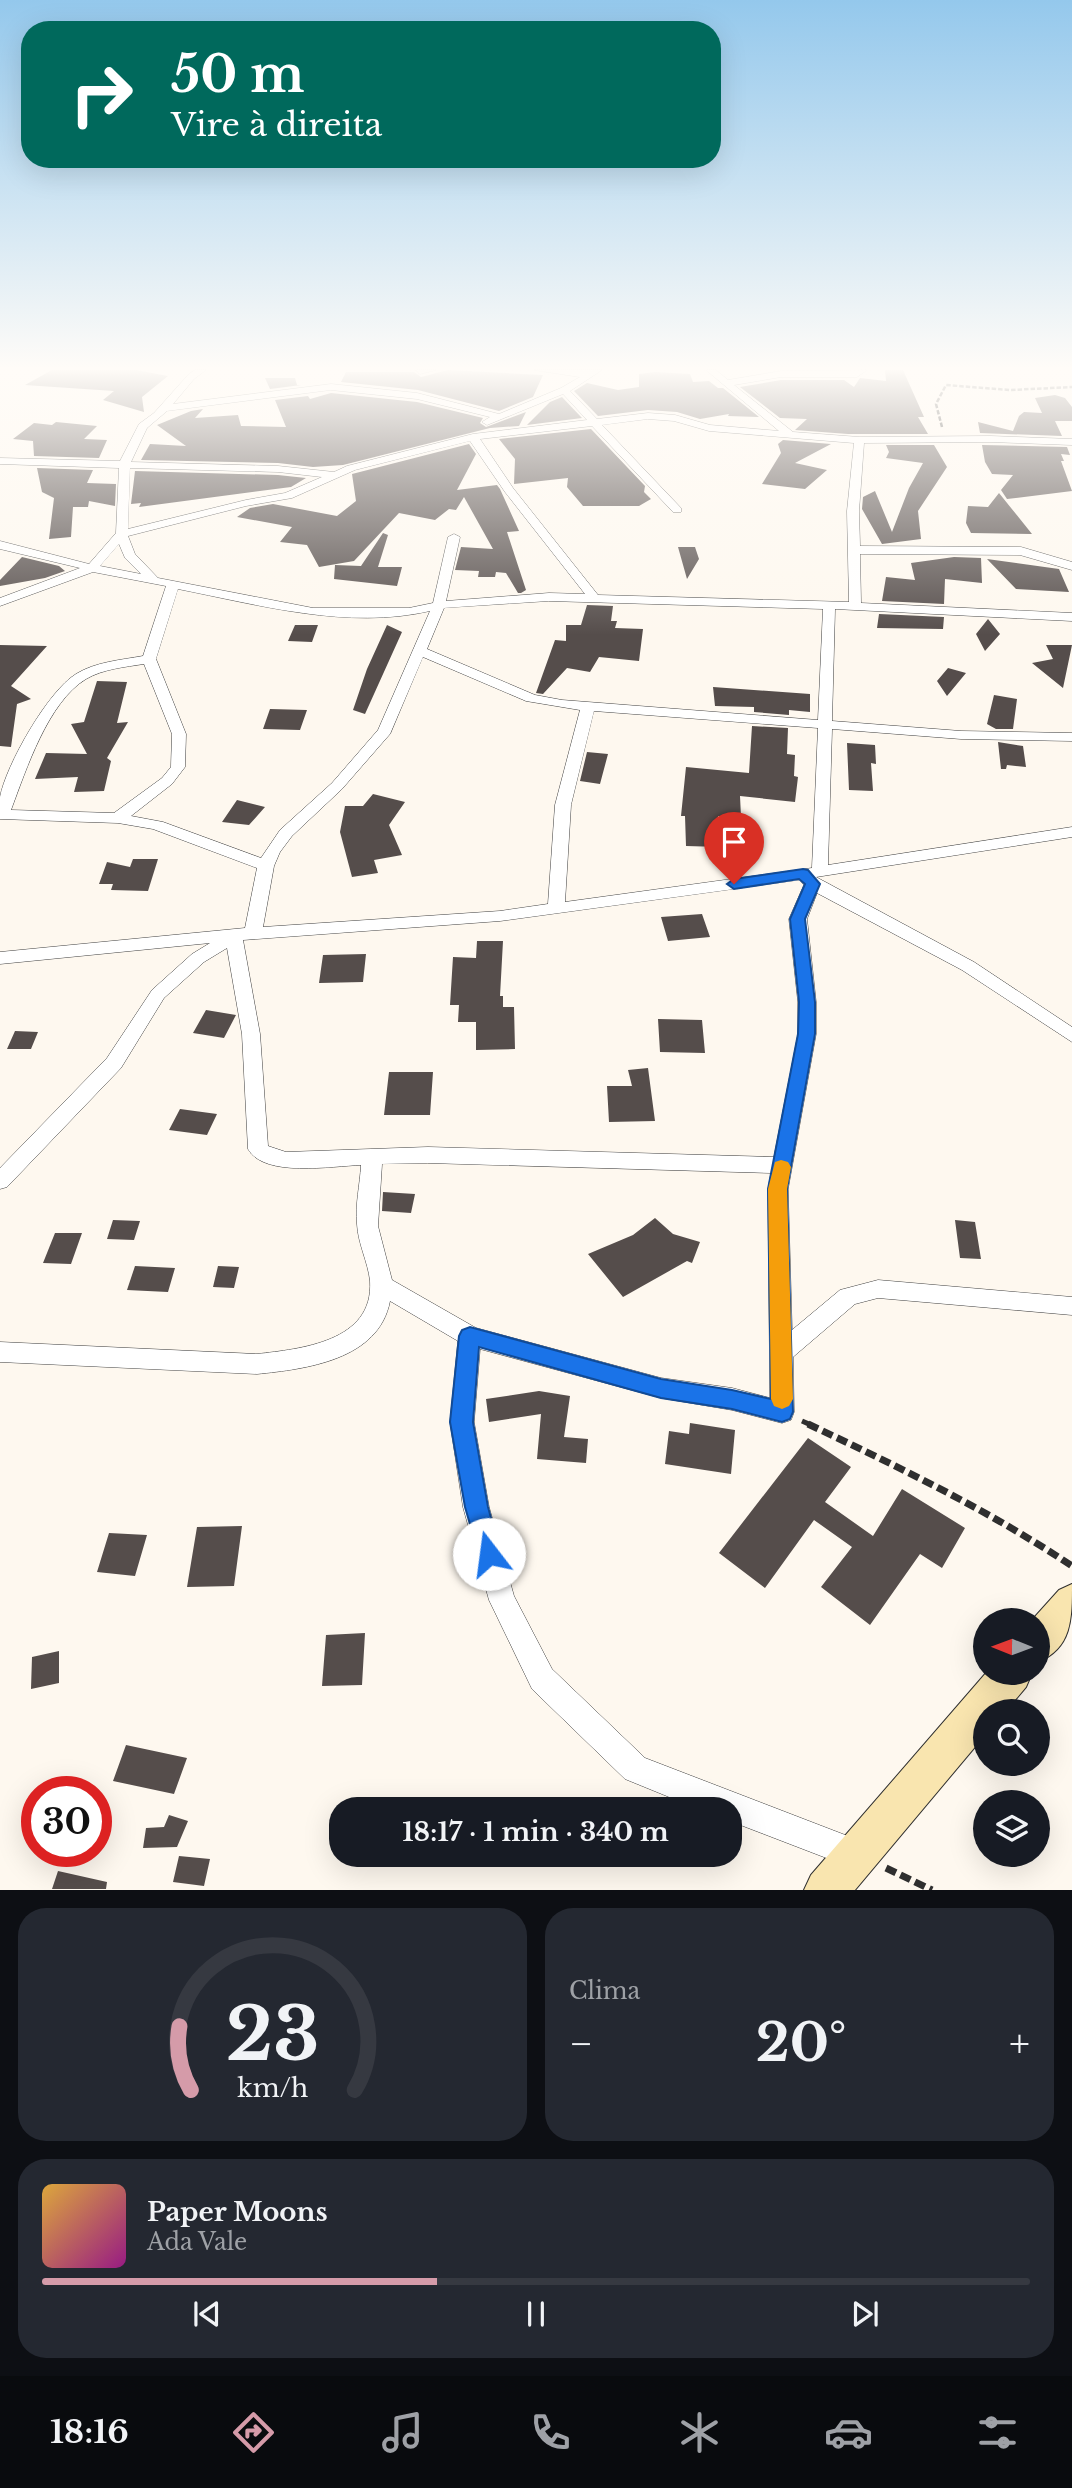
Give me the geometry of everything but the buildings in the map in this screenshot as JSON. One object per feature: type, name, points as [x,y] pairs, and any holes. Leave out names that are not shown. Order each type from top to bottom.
[{"type":"main road","points":[[1050,1629],[1072,1603]]},
{"type":"main road","points":[[826,1889],[1002,1685]]},
{"type":"street","points":[[127,458],[124,465],[126,480],[122,534],[129,555],[154,580]]},
{"type":"street","points":[[0,602],[92,568],[122,534],[246,503],[288,496],[361,465],[388,458]]},
{"type":"street","points":[[488,458],[594,598]]},
{"type":"street","points":[[630,458],[677,510]]},
{"type":"street","points":[[855,606],[853,511],[857,458]]},
{"type":"street","points":[[0,461],[278,470],[335,475]]},
{"type":"street","points":[[454,537],[439,605],[384,732],[337,786],[286,833],[272,851],[266,866],[244,935],[258,1149],[265,1156],[286,1160],[428,1155],[782,1165]]},
{"type":"street","points":[[0,545],[92,568],[313,612],[409,612],[439,605],[549,597],[829,605],[1072,617]]},
{"type":"street","points":[[853,550],[1021,551],[1072,566]]},
{"type":"street","points":[[118,818],[167,781],[177,767],[179,734],[149,659],[173,584]]},
{"type":"street","points":[[382,1285],[470,1336],[661,1388],[732,1399],[782,1412],[778,1189],[807,1034],[807,1002],[797,919],[812,876],[829,666],[829,605]]},
{"type":"street","points":[[421,651],[531,698],[588,707],[961,735],[1072,737]]},
{"type":"street","points":[[149,659],[110,666],[79,677],[30,742],[1,814],[118,818],[174,830],[266,866]]},
{"type":"street","points":[[556,908],[563,805],[588,707]]},
{"type":"street","points":[[0,958],[244,935],[500,916],[812,876],[1072,832]]},
{"type":"street","points":[[812,876],[946,953],[1072,1036]]},
{"type":"street","points":[[0,1181],[114,1063],[158,994],[198,958],[244,935]]},
{"type":"street","points":[[0,1352],[257,1364],[292,1360],[354,1341],[372,1323],[382,1285],[371,1252],[367,1218],[372,1184],[372,1158]]},
{"type":"street","points":[[781,1353],[848,1297],[878,1289],[1072,1306]]},
{"type":"street","points":[[470,1336],[461,1422],[476,1507],[502,1600],[542,1679],[635,1769],[855,1854]]},
{"type":"path","points":[[782,1412],[931,1483],[1013,1527],[1072,1566]]},
{"type":"path","points":[[855,1854],[932,1889]]},
{"type":"slow traffic","points":[[781,1167],[778,1189],[782,1399]]},
{"type":"route","points":[[489,1554],[476,1507],[461,1422],[470,1336],[661,1388],[732,1399],[782,1412],[778,1189],[807,1034],[807,1002],[797,919],[813,884],[803,874],[734,884]]}]
